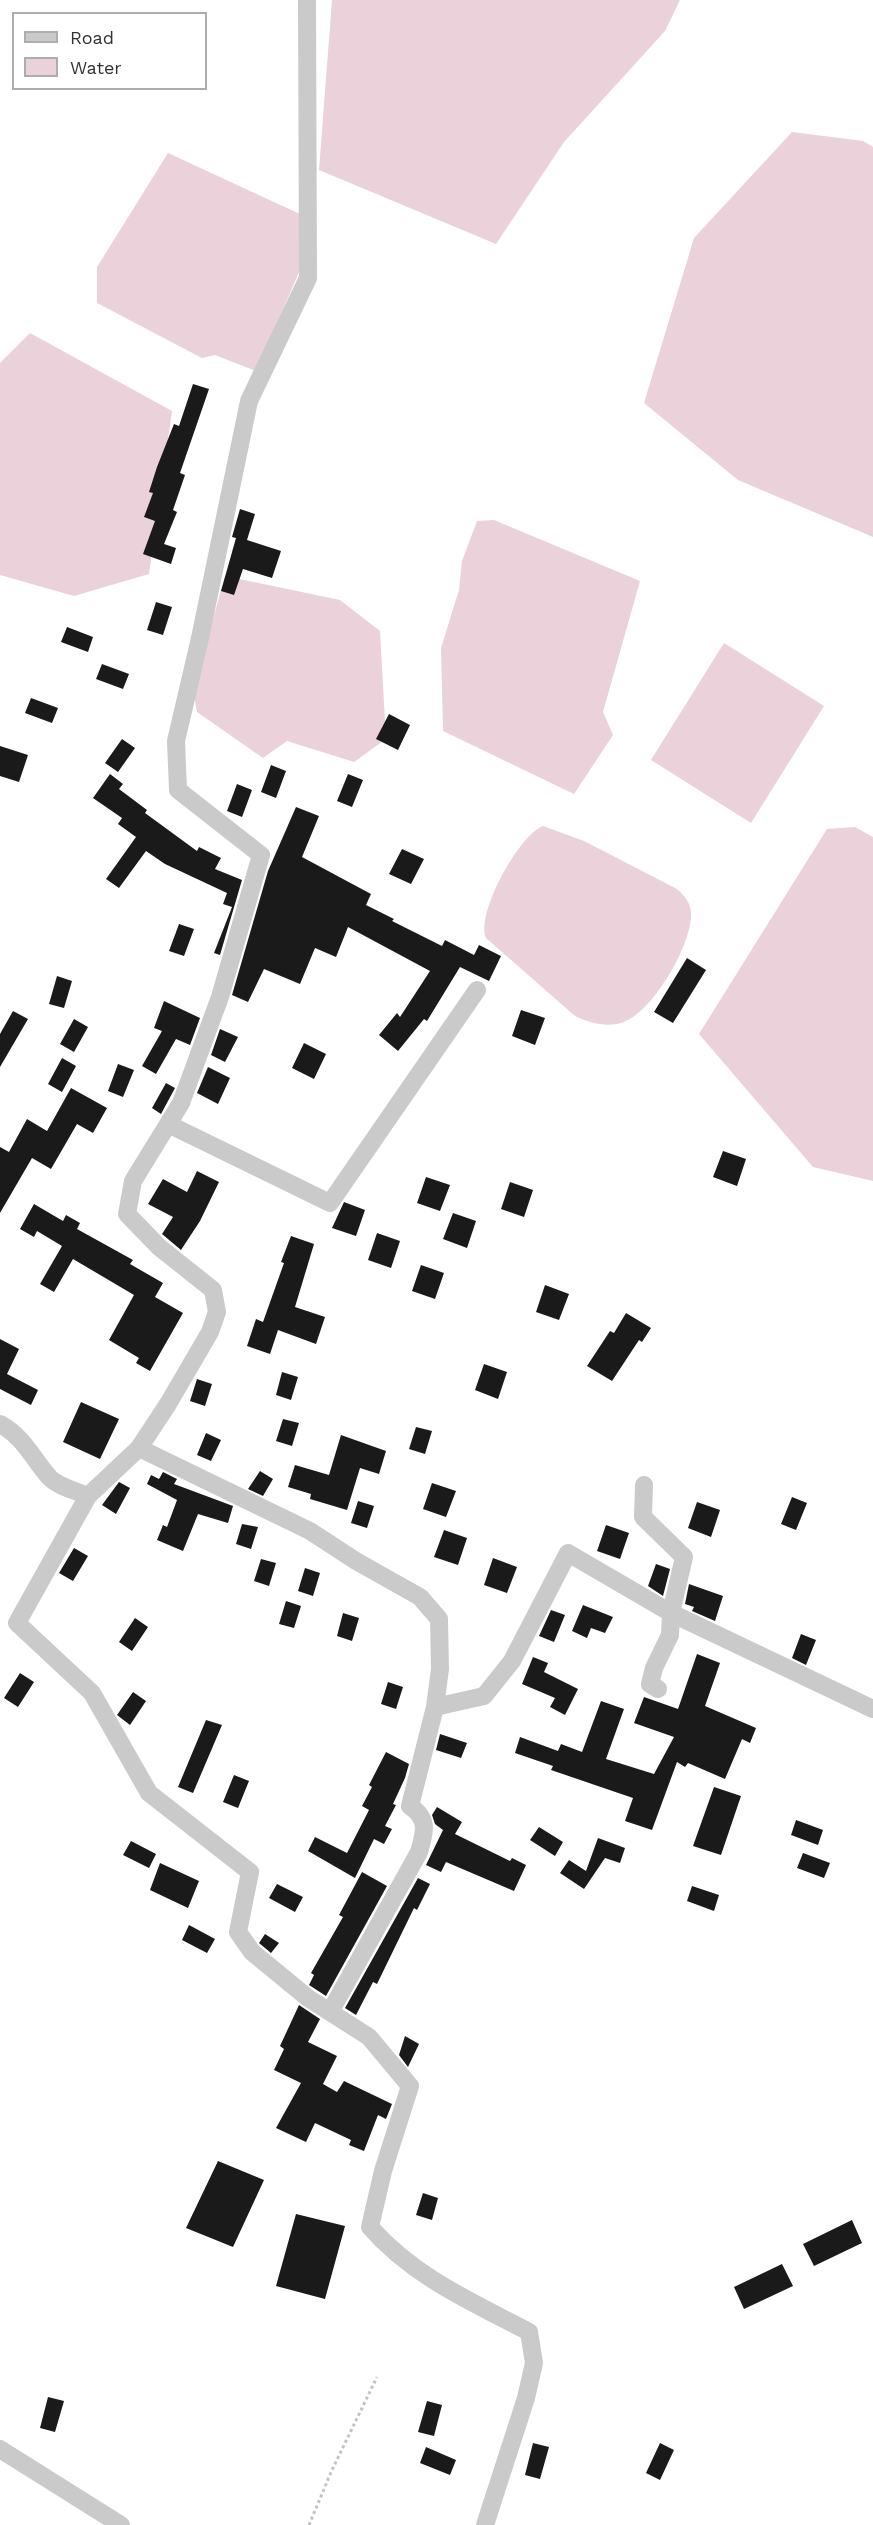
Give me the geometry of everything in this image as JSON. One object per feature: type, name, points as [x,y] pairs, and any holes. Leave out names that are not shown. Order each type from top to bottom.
[{"type":"street","points":[[307,0],[308,278],[249,401],[200,638],[176,741],[178,790],[261,855],[220,996],[181,1103],[133,1181],[127,1214],[159,1247],[213,1290],[217,1312],[210,1332],[139,1448],[88,1496],[17,1623],[92,1693],[149,1793],[250,1872],[238,1932],[252,1952],[308,1998],[369,2037],[410,2086],[383,2171],[370,2227],[391,2250],[425,2277],[529,2332],[534,2363],[526,2398],[485,2525]]},
{"type":"street","points":[[168,1124],[330,1203],[477,990]]},
{"type":"street","points":[[0,1424],[11,1430],[32,1451],[52,1480],[88,1496]]},
{"type":"street","points":[[139,1448],[234,1496],[280,1515],[420,1597],[439,1619],[440,1669],[435,1707],[410,1806],[419,1812],[426,1828],[419,1852],[330,2012]]},
{"type":"street","points":[[644,1485],[643,1517],[684,1557],[671,1613],[670,1635],[654,1668],[650,1684],[658,1689]]},
{"type":"street","points":[[435,1707],[484,1696],[512,1661],[568,1553],[671,1613],[873,1709]]},
{"type":"street","points":[[0,2449],[120,2525]]},
{"type":"path","points":[[309,2525],[332,2470],[378,2377]]},
{"type":"water","points":[[332,0],[680,0],[665,31],[564,142],[496,244],[319,170]]},
{"type":"water","points":[[792,132],[863,141],[873,147],[873,537],[738,480],[644,403],[694,238]]},
{"type":"water","points":[[168,153],[302,215],[300,270],[256,371],[215,355],[202,358],[97,303],[97,267]]},
{"type":"water","points":[[30,333],[172,411],[149,574],[74,596],[0,575],[0,363]]},
{"type":"water","points":[[494,520],[640,581],[603,712],[613,735],[574,794],[443,731],[441,648],[459,590],[462,561],[477,521]]},
{"type":"water","points":[[225,576],[340,600],[380,631],[386,739],[354,762],[287,741],[263,758],[197,712],[193,690]]},
{"type":"water","points":[[724,643],[824,706],[751,823],[651,760]]},
{"type":"water","points":[[543,826],[584,841],[677,889],[689,905],[690,925],[686,940],[671,972],[661,988],[639,1013],[622,1023],[608,1025],[575,1016],[486,938],[487,911],[502,876],[523,844],[533,832]]},
{"type":"water","points":[[855,827],[873,837],[873,1181],[813,1167],[699,1034],[827,829]]},
{"type":"building","points":[[193,384],[209,389],[180,473],[185,475],[173,510],[177,512],[164,544],[176,548],[171,564],[143,554],[155,521],[144,517],[153,493],[149,492],[157,467],[174,424],[179,426]]},
{"type":"building","points":[[240,509],[255,514],[247,540],[281,551],[272,578],[243,569],[234,595],[221,591],[236,538],[232,537]]},
{"type":"building","points":[[156,602],[172,607],[163,635],[147,630]]},
{"type":"building","points":[[67,627],[93,637],[88,652],[61,642]]},
{"type":"building","points":[[102,664],[129,674],[123,689],[96,679]]},
{"type":"building","points":[[31,698],[58,708],[52,723],[25,713]]},
{"type":"building","points":[[389,714],[410,725],[398,750],[376,739]]},
{"type":"building","points":[[122,739],[135,748],[118,772],[105,763]]},
{"type":"building","points":[[0,746],[28,755],[19,782],[0,776]]},
{"type":"building","points":[[271,765],[286,771],[276,798],[261,792]]},
{"type":"building","points":[[110,774],[123,784],[119,789],[147,810],[145,813],[197,851],[199,847],[221,858],[215,869],[242,880],[220,955],[214,953],[232,907],[223,904],[227,893],[165,864],[146,851],[119,888],[106,879],[136,837],[118,824],[122,818],[93,798]]},
{"type":"building","points":[[348,774],[363,780],[352,807],[337,801]]},
{"type":"building","points":[[237,784],[252,790],[242,817],[227,811]]},
{"type":"building","points":[[296,807],[319,816],[302,857],[371,894],[366,905],[442,946],[445,940],[474,955],[479,945],[501,956],[489,981],[460,967],[427,1021],[424,1019],[398,1051],[379,1035],[397,1013],[400,1017],[430,971],[348,927],[336,957],[315,948],[300,984],[264,969],[248,1002],[232,995],[268,871]]},
{"type":"building","points":[[402,849],[424,859],[411,884],[389,874]]},
{"type":"building","points":[[179,924],[194,929],[184,956],[169,951]]},
{"type":"building","points":[[687,958],[706,970],[673,1023],[654,1012]]},
{"type":"building","points":[[57,976],[72,981],[64,1008],[49,1004]]},
{"type":"building","points":[[164,1001],[200,1018],[190,1045],[176,1039],[156,1074],[142,1066],[162,1031],[154,1028]]},
{"type":"building","points":[[521,1010],[545,1018],[535,1045],[512,1036]]},
{"type":"building","points":[[13,1011],[28,1019],[0,1067],[0,1034]]},
{"type":"building","points":[[74,1019],[88,1027],[74,1052],[60,1044]]},
{"type":"building","points":[[220,1029],[238,1037],[225,1062],[211,1055]]},
{"type":"building","points":[[304,1043],[326,1054],[314,1079],[292,1068]]},
{"type":"building","points":[[62,1058],[76,1066],[62,1092],[48,1084]]},
{"type":"building","points":[[118,1064],[134,1070],[123,1097],[108,1091]]},
{"type":"building","points":[[208,1067],[230,1078],[218,1104],[197,1093]]},
{"type":"building","points":[[166,1083],[175,1088],[161,1114],[152,1108]]},
{"type":"building","points":[[71,1088],[107,1108],[93,1133],[77,1124],[51,1169],[32,1158],[0,1213],[0,1147],[9,1152],[27,1119],[47,1131]]},
{"type":"building","points":[[723,1151],[746,1159],[737,1186],[713,1177]]},
{"type":"building","points":[[197,1171],[219,1182],[200,1221],[181,1250],[162,1234],[173,1217],[148,1204],[163,1179],[187,1192]]},
{"type":"building","points":[[426,1177],[450,1185],[440,1211],[417,1203]]},
{"type":"building","points":[[510,1182],[533,1190],[524,1217],[501,1209]]},
{"type":"building","points":[[344,1202],[365,1210],[356,1236],[332,1228]]},
{"type":"building","points":[[34,1204],[63,1221],[66,1215],[80,1223],[77,1229],[133,1260],[130,1264],[163,1283],[155,1297],[183,1313],[150,1371],[136,1363],[139,1358],[109,1340],[134,1295],[73,1259],[54,1292],[40,1284],[62,1246],[37,1231],[34,1237],[20,1229]]},
{"type":"building","points":[[453,1213],[476,1221],[467,1248],[443,1239]]},
{"type":"building","points":[[377,1233],[400,1241],[391,1268],[368,1260]]},
{"type":"building","points":[[291,1236],[314,1244],[295,1307],[325,1317],[316,1344],[278,1330],[270,1354],[247,1346],[256,1319],[263,1322]]},
{"type":"building","points":[[421,1265],[444,1273],[435,1299],[412,1291]]},
{"type":"building","points":[[545,1285],[569,1294],[559,1320],[536,1312]]},
{"type":"building","points":[[626,1313],[651,1328],[642,1342],[639,1340],[612,1381],[587,1366],[610,1331],[614,1333]]},
{"type":"building","points":[[0,1339],[19,1349],[7,1374],[38,1390],[31,1405],[0,1389]]},
{"type":"building","points":[[484,1364],[507,1372],[498,1399],[475,1390]]},
{"type":"building","points":[[282,1372],[298,1377],[291,1400],[276,1395]]},
{"type":"building","points":[[197,1379],[212,1384],[205,1406],[190,1401]]},
{"type":"building","points":[[81,1402],[119,1419],[100,1459],[63,1442]]},
{"type":"building","points":[[283,1419],[299,1423],[292,1446],[276,1441]]},
{"type":"building","points":[[416,1427],[432,1431],[425,1454],[409,1449]]},
{"type":"building","points":[[206,1433],[221,1440],[211,1461],[197,1455]]},
{"type":"building","points":[[341,1435],[386,1451],[379,1474],[360,1468],[347,1510],[310,1499],[311,1494],[288,1487],[295,1465],[329,1475]]},
{"type":"building","points":[[260,1471],[273,1479],[263,1496],[248,1489]]},
{"type":"building","points":[[163,1472],[177,1479],[174,1484],[233,1506],[228,1523],[198,1514],[183,1551],[157,1540],[163,1525],[167,1527],[177,1500],[147,1484],[151,1475],[159,1479]]},
{"type":"building","points":[[119,1482],[130,1488],[116,1514],[102,1505]]},
{"type":"building","points":[[432,1483],[456,1491],[446,1517],[423,1509]]},
{"type":"building","points":[[792,1497],[807,1503],[796,1530],[781,1524]]},
{"type":"building","points":[[358,1501],[374,1506],[367,1528],[351,1523]]},
{"type":"building","points":[[697,1502],[720,1510],[711,1537],[688,1528]]},
{"type":"building","points":[[242,1524],[258,1527],[251,1549],[236,1544]]},
{"type":"building","points":[[606,1525],[629,1533],[620,1559],[597,1551]]},
{"type":"building","points":[[444,1530],[467,1538],[458,1565],[434,1557]]},
{"type":"building","points":[[74,1548],[88,1556],[73,1581],[59,1573]]},
{"type":"building","points":[[493,1558],[517,1567],[507,1593],[484,1585]]},
{"type":"building","points":[[261,1559],[276,1563],[269,1586],[254,1581]]},
{"type":"building","points":[[656,1564],[670,1569],[663,1596],[648,1586]]},
{"type":"building","points":[[305,1568],[320,1573],[313,1596],[298,1591]]},
{"type":"building","points":[[689,1584],[723,1596],[715,1621],[692,1611],[694,1607],[685,1604]]},
{"type":"building","points":[[286,1601],[301,1606],[294,1628],[279,1624]]},
{"type":"building","points":[[583,1605],[613,1617],[605,1633],[591,1628],[587,1638],[572,1631]]},
{"type":"building","points":[[551,1610],[565,1615],[554,1642],[539,1636]]},
{"type":"building","points":[[343,1613],[359,1618],[352,1641],[337,1636]]},
{"type":"building","points":[[135,1618],[148,1627],[132,1651],[119,1642]]},
{"type":"building","points":[[801,1634],[816,1640],[806,1665],[792,1658]]},
{"type":"building","points":[[697,1654],[720,1663],[705,1706],[756,1728],[750,1743],[742,1739],[725,1779],[688,1763],[685,1767],[677,1762],[652,1830],[625,1821],[633,1798],[551,1770],[553,1766],[515,1753],[520,1737],[558,1751],[561,1744],[582,1752],[601,1701],[624,1709],[606,1759],[654,1774],[674,1737],[634,1723],[644,1697],[678,1709]]},
{"type":"building","points":[[533,1657],[548,1663],[544,1672],[578,1689],[565,1715],[550,1707],[555,1698],[522,1684]]},
{"type":"building","points":[[20,1673],[34,1682],[18,1707],[4,1698]]},
{"type":"building","points":[[388,1682],[403,1687],[396,1709],[381,1704]]},
{"type":"building","points":[[133,1692],[146,1701],[130,1725],[117,1715]]},
{"type":"building","points":[[206,1720],[222,1725],[193,1793],[178,1787]]},
{"type":"building","points":[[440,1734],[467,1743],[461,1758],[436,1750]]},
{"type":"building","points":[[386,1752],[409,1764],[393,1804],[396,1805],[385,1826],[392,1829],[384,1844],[374,1839],[355,1878],[308,1851],[315,1837],[347,1853],[369,1810],[362,1806],[372,1787],[369,1785]]},
{"type":"building","points":[[234,1775],[249,1781],[238,1808],[223,1802]]},
{"type":"building","points":[[714,1787],[741,1796],[721,1855],[693,1846]]},
{"type":"building","points":[[437,1807],[462,1822],[455,1834],[510,1861],[512,1858],[526,1865],[514,1891],[446,1862],[441,1872],[426,1865],[443,1830],[435,1824],[432,1815]]},
{"type":"building","points":[[796,1820],[823,1830],[818,1845],[791,1835]]},
{"type":"building","points":[[539,1827],[563,1842],[555,1856],[530,1840]]},
{"type":"building","points":[[598,1838],[625,1848],[620,1863],[605,1858],[584,1889],[560,1873],[569,1860],[586,1871]]},
{"type":"building","points":[[131,1841],[156,1854],[149,1868],[123,1855]]},
{"type":"building","points":[[803,1853],[830,1863],[824,1878],[797,1868]]},
{"type":"building","points":[[160,1863],[199,1881],[188,1908],[150,1890]]},
{"type":"building","points":[[362,1872],[387,1886],[326,1996],[309,1985],[314,1975],[311,1973],[343,1917],[339,1915]]},
{"type":"building","points":[[418,1878],[430,1884],[417,1910],[414,1908],[377,1984],[373,1982],[356,2015],[345,2008]]},
{"type":"building","points":[[277,1884],[303,1897],[295,1912],[269,1898]]},
{"type":"building","points":[[692,1886],[719,1895],[714,1911],[687,1901]]},
{"type":"building","points":[[189,1925],[215,1939],[207,1953],[182,1940]]},
{"type":"building","points":[[265,1934],[279,1943],[271,1953],[259,1943]]},
{"type":"building","points":[[299,2005],[320,2019],[308,2042],[337,2056],[323,2084],[337,2092],[344,2081],[392,2104],[386,2119],[378,2115],[364,2151],[349,2145],[351,2140],[315,2123],[306,2142],[276,2128],[301,2083],[274,2070],[284,2049],[280,2046]]},
{"type":"building","points":[[405,2036],[419,2044],[408,2067],[399,2055]]},
{"type":"building","points":[[218,2161],[264,2180],[233,2247],[186,2228]]},
{"type":"building","points":[[423,2193],[438,2198],[432,2220],[416,2215]]},
{"type":"building","points":[[296,2214],[345,2226],[325,2299],[276,2286]]},
{"type":"building","points":[[852,2220],[862,2243],[814,2266],[803,2244]]},
{"type":"building","points":[[782,2264],[793,2286],[744,2309],[734,2287]]},
{"type":"building","points":[[48,2397],[64,2401],[55,2432],[40,2428]]},
{"type":"building","points":[[427,2401],[442,2405],[434,2436],[418,2432]]},
{"type":"building","points":[[533,2443],[549,2447],[540,2479],[525,2475]]},
{"type":"building","points":[[660,2443],[674,2450],[660,2480],[646,2473]]},
{"type":"building","points":[[426,2447],[456,2460],[450,2475],[420,2463]]}]
